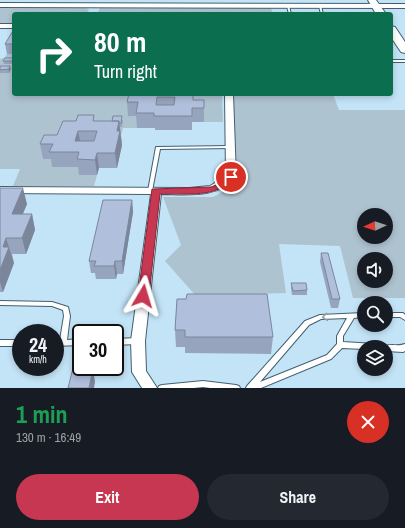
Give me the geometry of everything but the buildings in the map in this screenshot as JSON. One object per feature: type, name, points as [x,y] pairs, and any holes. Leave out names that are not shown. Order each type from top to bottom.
[{"type":"main road","points":[[374,3],[380,12]]},
{"type":"main road","points":[[393,32],[405,50]]},
{"type":"street","points":[[0,5],[95,5],[149,3],[320,6],[374,3],[405,6]]},
{"type":"street","points":[[93,12],[95,5]]},
{"type":"street","points":[[0,26],[12,26]]},
{"type":"street","points":[[0,190],[203,191],[222,186],[231,177],[229,96]]},
{"type":"street","points":[[150,388],[139,372],[138,341],[153,191]]},
{"type":"lane","points":[[288,6],[290,12]]},
{"type":"lane","points":[[320,6],[322,12]]},
{"type":"lane","points":[[393,61],[405,61]]},
{"type":"lane","points":[[153,191],[158,148],[231,147]]},
{"type":"lane","points":[[0,303],[52,304],[66,309],[67,316],[64,336]]},
{"type":"lane","points":[[393,315],[401,315],[405,318]]},
{"type":"lane","points":[[253,388],[329,357],[340,345],[340,336],[352,316]]},
{"type":"lane","points":[[250,388],[307,323],[320,317],[357,316]]},
{"type":"lane","points":[[124,342],[138,341]]},
{"type":"lane","points":[[0,343],[12,343]]},
{"type":"lane","points":[[340,345],[357,346]]},
{"type":"lane","points":[[393,348],[402,349],[405,347]]},
{"type":"lane","points":[[162,388],[197,386],[236,388]]},
{"type":"shaded area","points":[[82,7],[89,9],[88,12],[12,12],[12,25],[0,25],[0,8]]},
{"type":"shaded area","points":[[100,8],[271,8],[272,12],[98,12]]},
{"type":"shaded area","points":[[7,54],[12,54],[12,96],[222,96],[223,122],[204,122],[204,114],[128,116],[139,116],[137,128],[123,128],[121,135],[55,159],[81,167],[79,174],[97,175],[94,186],[13,186],[20,169],[0,169],[0,59],[4,58]]},
{"type":"shaded area","points":[[232,96],[334,96],[339,110],[405,110],[405,298],[393,298],[393,296],[357,296],[357,298],[353,298],[340,246],[279,244],[286,293],[196,296],[165,261],[181,245],[163,197],[213,197],[238,184]]},
{"type":"route","points":[[143,296],[156,191],[203,191],[222,186],[231,177]]}]
